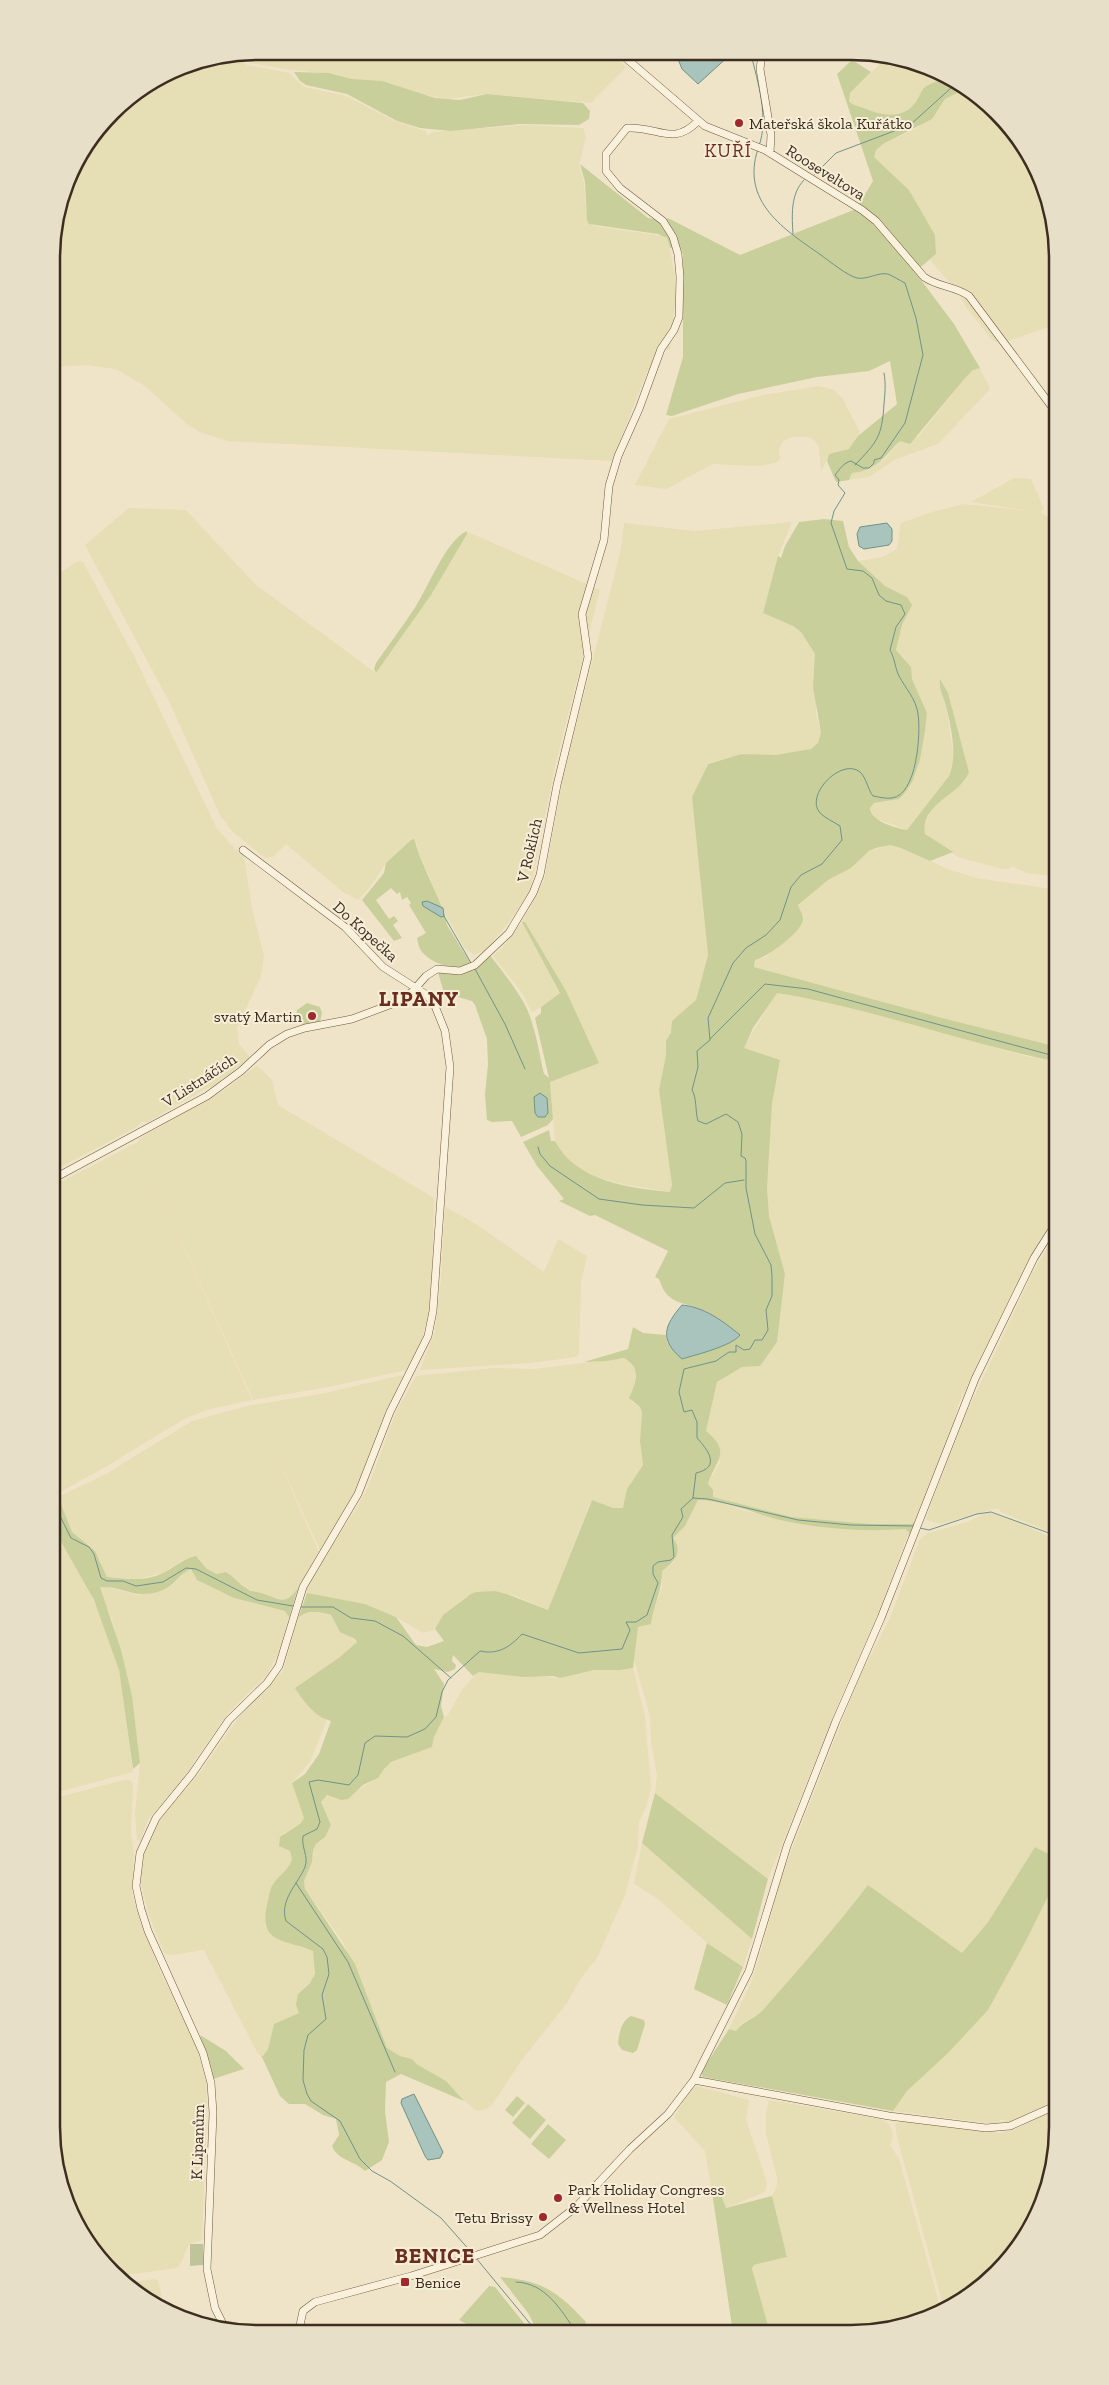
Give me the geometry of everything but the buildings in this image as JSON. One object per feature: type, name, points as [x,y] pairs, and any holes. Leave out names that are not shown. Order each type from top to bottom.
[{"type":"street","name":"Rooseveltova","points":[[627,60],[674,98],[698,121],[715,131],[767,151],[862,210],[876,221],[918,271],[930,282],[958,289],[974,300],[1049,403]]},
{"type":"street","points":[[761,60],[760,69],[772,135],[767,151]]},
{"type":"street","name":"V Roklích","points":[[418,988],[426,976],[437,969],[460,971],[473,966],[509,933],[533,894],[540,875],[561,769],[588,657],[582,614],[604,540],[609,486],[618,456],[640,409],[661,349],[676,326],[680,312],[680,269],[674,237],[664,221],[612,181],[606,171],[604,160],[606,154],[627,128],[678,135],[691,128],[698,121]]},
{"type":"street","name":"Do Kopečka","points":[[243,850],[345,927],[383,968],[418,988],[435,1006],[448,1044],[450,1067],[438,1227],[434,1311],[428,1336],[390,1412],[358,1494],[303,1587],[298,1600]]},
{"type":"street","name":"V Listnáčích","points":[[60,1176],[207,1096],[241,1071],[269,1045],[287,1034],[305,1028],[350,1020],[392,1004],[418,988]]},
{"type":"street","points":[[299,2325],[303,2311],[314,2302],[387,2283],[540,2234],[576,2207],[630,2149],[668,2114],[694,2080],[720,2032],[749,1971],[790,1838],[836,1721],[881,1618],[975,1379],[1034,1258],[1049,1234]]},
{"type":"street","name":"K Lipanům","points":[[222,2321],[216,2308],[207,2269],[213,2113],[211,2083],[203,2053],[148,1931],[137,1894],[138,1866],[144,1841],[156,1818],[192,1774],[229,1720],[273,1675],[285,1649],[298,1600]]},
{"type":"street","points":[[694,2080],[889,2116],[986,2128],[1010,2126],[1049,2109]]},
{"type":"shaded area","points":[[246,60],[620,60],[626,67],[591,103],[487,94],[446,99],[417,93],[382,81],[355,80],[336,74],[291,70],[251,63]]},
{"type":"shaded area","points":[[240,61],[247,65],[289,73],[304,87],[346,96],[397,122],[426,131],[427,136],[433,132],[525,125],[583,128],[586,136],[579,165],[584,183],[587,220],[594,226],[664,236],[668,240],[675,277],[676,296],[670,350],[667,349],[647,372],[612,461],[228,441],[202,433],[188,425],[145,386],[116,369],[86,365],[60,367],[60,245],[70,194],[80,170],[93,148],[109,127],[127,109],[148,93],[170,80],[194,70]]},
{"type":"shaded area","points":[[881,63],[915,70],[941,81],[924,87],[913,106],[904,112],[891,116],[880,115],[851,104],[848,96]]},
{"type":"shaded area","points":[[961,93],[982,109],[1000,127],[1016,148],[1029,170],[1039,194],[1045,219],[1049,245],[1049,327],[1002,343],[993,341],[966,307],[955,289],[930,260],[936,254],[935,235],[909,190],[874,157],[876,150],[883,144],[917,128],[935,113],[945,99]]},
{"type":"shaded area","points":[[980,368],[990,389],[938,444],[896,459],[869,477],[849,480],[852,473],[875,466],[885,459],[900,441],[918,437],[966,377],[973,370]]},
{"type":"shaded area","points":[[819,386],[834,390],[842,398],[860,432],[856,442],[849,449],[829,455],[821,472],[819,447],[814,440],[807,437],[794,437],[783,441],[779,449],[780,459],[775,463],[757,466],[713,464],[666,489],[635,485],[669,419],[763,395]]},
{"type":"shaded area","points":[[1014,478],[1031,479],[1044,509],[1040,512],[1047,516],[1049,520],[1049,876],[1027,873],[1011,866],[1009,869],[1002,869],[958,857],[925,834],[924,826],[931,810],[969,772],[948,693],[940,680],[939,685],[946,705],[953,753],[953,767],[949,776],[907,830],[875,818],[870,808],[874,803],[899,799],[904,794],[920,760],[927,713],[912,679],[911,667],[896,650],[902,625],[909,612],[907,597],[885,586],[858,561],[882,557],[897,549],[901,523],[932,512],[964,504],[1030,511],[971,502]]},
{"type":"shaded area","points":[[129,508],[186,510],[255,584],[376,673],[431,595],[468,532],[600,590],[555,766],[530,890],[510,921],[486,950],[474,955],[464,948],[438,900],[417,845],[411,840],[386,863],[368,890],[358,900],[343,892],[286,844],[273,857],[265,858],[232,831],[220,815],[170,703],[85,545]]},
{"type":"shaded area","points":[[792,522],[778,556],[763,613],[793,626],[801,632],[815,654],[816,714],[821,733],[818,743],[811,750],[776,755],[740,753],[742,754],[708,763],[692,797],[708,955],[696,1000],[678,1017],[666,1041],[666,1055],[659,1090],[672,1185],[670,1192],[622,1184],[581,1170],[563,1156],[555,1141],[550,1082],[598,1063],[523,923],[560,993],[532,1013],[522,993],[493,956],[503,947],[522,922],[544,881],[564,773],[621,549],[624,523],[695,531]]},
{"type":"shaded area","points":[[78,561],[83,562],[135,658],[216,827],[234,848],[244,856],[252,909],[264,956],[261,976],[237,1028],[239,1044],[250,1057],[219,1084],[205,1089],[148,1122],[141,1122],[137,1127],[60,1167],[60,573]]},
{"type":"shaded area","points":[[890,845],[911,851],[945,868],[976,878],[1049,889],[1049,1045],[754,967],[755,960],[766,957],[777,946],[788,940],[803,922],[804,917],[798,906],[828,880],[851,868],[869,851]]},
{"type":"shaded area","points":[[777,992],[863,1010],[1025,1056],[1049,1060],[1049,1225],[1032,1254],[958,1405],[950,1435],[916,1521],[912,1524],[870,1524],[792,1517],[713,1497],[713,1490],[708,1484],[720,1462],[706,1431],[717,1382],[742,1367],[760,1366],[777,1342],[785,1274],[769,1216],[767,1188],[772,1104],[780,1060],[743,1048]]},
{"type":"shaded area","points":[[256,1066],[272,1080],[278,1105],[434,1198],[432,1276],[428,1316],[421,1343],[407,1370],[328,1387],[253,1400],[138,1145],[252,1400],[207,1410],[184,1419],[60,1492],[60,1182],[138,1142],[140,1138],[226,1089]]},
{"type":"shaded area","points":[[445,1207],[476,1224],[544,1272],[558,1239],[587,1256],[581,1283],[579,1353],[576,1357],[530,1363],[420,1370],[435,1331],[441,1278]]},
{"type":"shaded area","points":[[1049,1244],[1049,1532],[1001,1512],[998,1508],[941,1524],[926,1520],[965,1416],[1034,1270]]},
{"type":"shaded area","points":[[624,1358],[630,1362],[636,1372],[632,1402],[640,1407],[642,1412],[640,1441],[643,1465],[627,1489],[624,1508],[613,1508],[592,1500],[548,1610],[516,1596],[495,1591],[466,1597],[443,1615],[434,1630],[423,1633],[396,1617],[365,1604],[308,1594],[306,1589],[309,1582],[368,1487],[396,1412],[416,1376],[494,1368],[534,1369]]},
{"type":"shaded area","points":[[402,1375],[403,1377],[378,1432],[356,1491],[320,1550],[276,1454],[319,1552],[292,1597],[280,1599],[247,1589],[225,1572],[217,1574],[207,1569],[199,1558],[182,1560],[163,1573],[138,1579],[106,1577],[99,1558],[72,1532],[60,1503],[60,1496],[106,1474],[192,1421],[247,1406],[321,1394]]},
{"type":"shaded area","points":[[698,1500],[722,1502],[742,1510],[801,1524],[905,1529],[909,1532],[876,1619],[841,1697],[768,1879],[655,1793],[657,1775],[651,1742],[650,1716],[634,1660],[636,1634],[638,1627],[651,1624],[653,1612],[662,1588],[662,1571],[674,1562],[673,1538],[685,1526]]},
{"type":"shaded area","points":[[990,1513],[1010,1519],[1049,1536],[1049,1854],[1035,1847],[988,1922],[962,1953],[868,1886],[824,1942],[759,2014],[742,2023],[736,2031],[729,2029],[750,1985],[782,1875],[804,1818],[858,1680],[890,1618],[920,1539],[928,1533],[967,1522],[983,1514]]},
{"type":"shaded area","points":[[60,1540],[88,1588],[108,1635],[119,1670],[133,1772],[60,1792]]},
{"type":"shaded area","points":[[189,1569],[192,1569],[195,1578],[234,1598],[285,1611],[289,1617],[278,1654],[266,1676],[227,1714],[184,1777],[148,1820],[140,1841],[137,1840],[135,1813],[140,1763],[132,1696],[112,1620],[99,1589],[100,1587],[106,1587],[138,1595],[171,1586]]},
{"type":"shaded area","points":[[313,1612],[331,1615],[337,1627],[357,1642],[340,1657],[295,1688],[309,1707],[324,1717],[326,1722],[310,1762],[292,1783],[304,1818],[301,1823],[284,1833],[287,1850],[290,1851],[292,1859],[285,1873],[273,1884],[265,1920],[266,1927],[295,1945],[313,1951],[316,1967],[313,1979],[298,1994],[297,2005],[300,2013],[274,2024],[268,2049],[263,2056],[258,2054],[204,1950],[174,1955],[165,1954],[148,1913],[140,1878],[143,1858],[150,1837],[161,1818],[198,1775],[239,1717],[283,1671],[298,1619],[304,1613]]},
{"type":"shaded area","points":[[633,1668],[645,1716],[651,1789],[639,1822],[638,1846],[625,1895],[597,1958],[581,1978],[567,2003],[521,2061],[492,2105],[477,2111],[451,2090],[446,2081],[418,2065],[412,2059],[400,2056],[387,2048],[343,1942],[305,1889],[304,1881],[312,1862],[313,1850],[316,1844],[323,1839],[331,1825],[321,1802],[322,1799],[327,1795],[341,1800],[378,1778],[391,1762],[432,1747],[434,1737],[444,1717],[447,1716],[462,1690],[478,1672],[560,1678],[594,1670]]},
{"type":"shaded area","points":[[124,1780],[130,1780],[133,1785],[131,1831],[134,1858],[132,1893],[140,1922],[161,1973],[197,2047],[206,2081],[207,2104],[202,2240],[189,2244],[177,2268],[126,2275],[109,2258],[93,2237],[80,2215],[70,2191],[60,2140],[60,1797]]},
{"type":"shaded area","points":[[642,1843],[752,1939],[743,1967],[707,1943],[658,1899],[634,1884]]},
{"type":"shaded area","points":[[1049,1894],[1049,2103],[1010,2123],[1001,2119],[999,2123],[989,2123],[893,2111],[907,2091],[988,2010]]},
{"type":"shaded area","points":[[696,2086],[749,2100],[746,2120],[767,2182],[765,2192],[726,2208],[719,2190],[712,2192],[705,2151],[674,2117],[692,2088]]},
{"type":"shaded area","points":[[769,2100],[881,2119],[890,2125],[893,2136],[890,2145],[899,2159],[940,2305],[915,2315],[864,2325],[768,2325],[752,2266],[787,2257],[772,2196],[777,2185],[777,2178],[766,2134],[766,2113]]},
{"type":"shaded area","points":[[1049,2113],[1049,2140],[1045,2166],[1039,2191],[1029,2215],[1016,2237],[1000,2258],[972,2284],[942,2303],[897,2137],[895,2123],[905,2122],[1000,2133],[1016,2129]]},
{"type":"shaded area","points":[[155,2279],[158,2281],[161,2299],[148,2292],[134,2282]]},
{"type":"green space","points":[[852,60],[871,72],[850,93],[849,101],[855,105],[885,114],[892,115],[905,112],[915,103],[922,90],[934,82],[940,81],[961,93],[945,99],[932,119],[883,144],[876,150],[874,157],[909,190],[935,235],[936,254],[915,272],[954,324],[980,368],[973,370],[966,377],[910,444],[900,441],[875,466],[852,473],[849,480],[836,482],[827,461],[829,454],[849,449],[858,436],[897,404],[890,361],[869,371],[817,377],[738,394],[672,416],[666,415],[683,357],[683,255],[681,248],[670,248],[667,238],[658,234],[589,224],[587,220],[585,182],[580,164],[648,218],[663,221],[668,218],[740,255],[856,209],[873,181],[837,74]]},
{"type":"green space","points":[[294,72],[329,73],[352,79],[382,81],[435,98],[460,100],[487,94],[583,103],[590,111],[589,119],[579,125],[520,124],[451,131],[420,128],[397,121],[347,94],[306,85],[300,81]]},
{"type":"green space","points":[[824,519],[843,521],[849,547],[858,561],[885,586],[907,597],[912,605],[902,625],[896,650],[911,667],[912,679],[927,713],[920,760],[912,782],[904,794],[899,799],[874,803],[870,808],[871,813],[884,823],[907,830],[949,776],[953,760],[953,741],[946,706],[940,690],[940,679],[948,693],[969,772],[958,787],[934,807],[925,823],[925,834],[953,852],[930,861],[890,845],[869,851],[851,868],[828,880],[798,905],[803,917],[801,925],[783,944],[755,960],[754,967],[1049,1045],[1049,1060],[848,1007],[777,993],[753,1028],[744,1048],[780,1060],[772,1104],[767,1188],[769,1216],[785,1274],[777,1342],[760,1366],[742,1367],[717,1382],[706,1431],[718,1445],[720,1456],[708,1484],[713,1490],[713,1497],[792,1517],[870,1524],[912,1524],[917,1520],[908,1537],[909,1532],[905,1529],[860,1530],[814,1526],[785,1521],[720,1502],[698,1500],[685,1526],[673,1538],[678,1552],[674,1560],[662,1571],[661,1586],[651,1624],[638,1627],[633,1668],[594,1670],[560,1678],[553,1676],[524,1677],[479,1672],[473,1676],[453,1655],[452,1661],[456,1665],[455,1669],[448,1672],[434,1669],[444,1684],[441,1706],[444,1717],[434,1737],[432,1747],[391,1762],[378,1778],[363,1785],[348,1799],[341,1800],[327,1795],[321,1802],[331,1825],[325,1837],[316,1844],[313,1850],[312,1862],[304,1881],[305,1889],[355,1964],[387,2048],[400,2056],[412,2059],[418,2065],[446,2081],[464,2101],[401,2074],[386,2082],[385,2111],[389,2142],[382,2160],[365,2171],[334,2151],[332,2146],[339,2135],[336,2119],[323,2115],[305,2104],[289,2104],[280,2096],[261,2055],[263,2056],[268,2049],[274,2024],[299,2013],[296,2005],[298,1994],[310,1983],[315,1974],[313,1951],[277,1939],[267,1927],[265,1918],[272,1886],[288,1867],[292,1859],[290,1851],[279,1846],[280,1837],[301,1823],[304,1818],[292,1783],[305,1774],[319,1754],[331,1721],[320,1716],[306,1704],[295,1688],[340,1657],[357,1642],[355,1639],[340,1632],[331,1615],[318,1612],[309,1613],[298,1619],[307,1593],[365,1604],[396,1617],[416,1645],[427,1647],[444,1641],[435,1629],[443,1615],[476,1592],[495,1591],[507,1594],[548,1610],[592,1500],[613,1508],[623,1508],[627,1489],[643,1465],[640,1441],[642,1412],[640,1407],[629,1398],[636,1376],[633,1366],[624,1358],[584,1362],[628,1349],[633,1327],[643,1333],[666,1335],[667,1342],[682,1359],[737,1338],[714,1316],[672,1299],[667,1294],[659,1279],[655,1277],[668,1251],[595,1215],[590,1216],[559,1201],[564,1199],[537,1166],[523,1142],[549,1130],[551,1141],[555,1141],[564,1155],[589,1174],[621,1185],[670,1192],[672,1185],[659,1090],[666,1055],[666,1041],[671,1032],[672,1021],[696,1000],[708,955],[692,797],[708,764],[742,754],[776,755],[811,749],[818,743],[821,733],[813,687],[815,654],[801,632],[793,626],[763,613],[778,556],[781,558],[785,546],[799,522]]},
{"type":"green space","points":[[467,531],[431,595],[376,673],[374,669],[376,663],[416,606],[445,553],[452,543]]},
{"type":"green space","points":[[414,839],[444,912],[447,925],[471,964],[459,967],[446,966],[433,961],[423,953],[417,938],[426,933],[409,905],[411,903],[407,897],[402,900],[400,892],[397,894],[391,888],[376,900],[389,919],[394,916],[398,921],[393,925],[402,938],[394,941],[362,900],[384,873],[386,863]]},
{"type":"green space","points":[[522,922],[525,922],[566,991],[599,1063],[550,1082],[553,1119],[548,1125],[521,1137],[512,1121],[492,1122],[487,1120],[485,1094],[488,1064],[487,1039],[475,1005],[472,1001],[444,993],[437,969],[461,971],[489,954],[514,987],[527,1009],[535,1033],[544,1074],[549,1078],[535,1018],[541,1013],[541,1007],[560,993]]},
{"type":"green space","points":[[307,1003],[320,1007],[322,1013],[320,1022],[303,1025],[295,1022],[297,1010]]},
{"type":"green space","points":[[60,1503],[72,1532],[95,1551],[107,1577],[136,1579],[151,1577],[196,1556],[207,1569],[217,1574],[228,1573],[251,1591],[281,1600],[289,1598],[298,1588],[289,1617],[285,1611],[234,1598],[197,1580],[191,1569],[167,1588],[153,1593],[137,1594],[109,1587],[100,1587],[121,1650],[132,1696],[140,1763],[133,1769],[119,1670],[94,1600],[60,1540]]},
{"type":"green space","points":[[655,1793],[768,1879],[752,1939],[642,1843]]},
{"type":"green space","points":[[1035,1847],[1049,1854],[1049,1894],[988,2010],[949,2052],[907,2091],[893,2111],[703,2077],[701,2072],[729,2029],[736,2031],[742,2024],[757,2016],[763,2010],[830,1933],[868,1885],[962,1953],[988,1922]]},
{"type":"green space","points":[[707,1943],[743,1967],[727,2005],[694,1989]]},
{"type":"green space","points":[[631,2016],[644,2020],[645,2024],[637,2050],[633,2053],[622,2050],[618,2044],[623,2024]]},
{"type":"green space","points":[[200,2035],[226,2051],[244,2069],[213,2079]]},
{"type":"green space","points":[[517,2096],[525,2103],[513,2117],[505,2110]]},
{"type":"green space","points":[[528,2104],[546,2120],[530,2139],[512,2123]]},
{"type":"green space","points":[[548,2124],[566,2140],[549,2159],[531,2144]]},
{"type":"green space","points":[[719,2190],[726,2208],[772,2196],[787,2257],[754,2265],[752,2268],[768,2325],[732,2325],[712,2192]]},
{"type":"green space","points":[[190,2244],[203,2244],[203,2265],[190,2266]]},
{"type":"green space","points":[[500,2277],[528,2281],[548,2289],[566,2302],[586,2322],[585,2325],[534,2325],[528,2313]]},
{"type":"green space","points":[[489,2286],[495,2287],[525,2325],[469,2325],[459,2320]]},
{"type":"water","points":[[678,60],[724,60],[698,84],[682,69]]},
{"type":"water","points":[[887,523],[892,529],[892,541],[889,545],[864,549],[859,546],[857,534],[860,527]]},
{"type":"water","points":[[427,901],[443,908],[444,916],[441,917],[423,906],[422,902]]},
{"type":"water","points":[[540,1093],[547,1098],[548,1113],[545,1117],[538,1117],[535,1113],[534,1097]]},
{"type":"water","points":[[682,1305],[706,1312],[740,1335],[722,1346],[682,1359],[670,1345],[667,1339],[667,1332],[671,1319]]},
{"type":"water","points":[[414,2094],[443,2152],[440,2158],[428,2160],[425,2156],[401,2103],[402,2099]]},
{"type":"waterway","points":[[752,60],[763,112],[762,135],[759,146]]},
{"type":"waterway","points":[[814,175],[836,153],[910,125],[952,88]]},
{"type":"waterway","points":[[472,2253],[441,2218],[390,2181],[372,2171],[360,2159],[340,2121],[311,2101],[307,2094],[303,2080],[304,2050],[308,2035],[326,2019],[322,1995],[329,1974],[327,1957],[323,1949],[286,1921],[285,1906],[305,1867],[306,1856],[303,1836],[317,1829],[320,1822],[309,1782],[318,1780],[349,1785],[358,1775],[365,1743],[375,1736],[407,1737],[425,1729],[436,1717],[442,1692],[448,1680],[480,1651],[492,1652],[503,1649],[522,1634],[579,1653],[622,1649],[630,1630],[626,1622],[636,1622],[647,1615],[658,1583],[653,1574],[653,1566],[658,1562],[671,1560],[674,1557],[672,1535],[683,1517],[681,1509],[693,1498],[696,1473],[709,1467],[710,1462],[708,1452],[697,1438],[697,1422],[692,1410],[684,1412],[679,1392],[684,1369],[716,1361],[729,1352],[736,1352],[736,1345],[744,1350],[750,1349],[755,1340],[762,1340],[768,1330],[766,1310],[772,1296],[771,1265],[755,1234],[746,1188],[746,1161],[741,1156],[742,1134],[738,1122],[726,1114],[706,1124],[698,1121],[695,1097],[692,1090],[698,1067],[697,1051],[710,1040],[708,1018],[733,963],[746,948],[766,935],[780,920],[791,887],[801,875],[822,864],[842,840],[840,826],[822,815],[816,805],[821,788],[835,774],[852,769],[862,774],[873,796],[892,798],[900,794],[907,786],[912,775],[918,748],[919,723],[917,709],[899,676],[890,650],[896,627],[905,614],[901,605],[886,601],[879,595],[872,578],[863,571],[847,569],[831,523],[834,511],[845,493],[838,485],[839,480],[835,475],[844,465],[851,461],[863,468],[869,468],[874,463],[874,460],[881,458],[905,423],[923,355],[916,318],[905,283],[888,274],[857,278],[839,268],[780,224],[769,212],[755,184],[754,168],[758,149]]},
{"type":"waterway","points":[[793,234],[792,213],[794,199],[799,186],[804,180]]},
{"type":"waterway","points":[[855,465],[869,450],[880,432],[885,396],[884,373]]},
{"type":"waterway","points":[[444,916],[471,963]]},
{"type":"waterway","points":[[475,969],[505,1024],[525,1069]]},
{"type":"waterway","points":[[710,1039],[765,984],[808,989],[1049,1055]]},
{"type":"waterway","points":[[538,1147],[540,1154],[550,1166],[599,1199],[642,1205],[694,1208],[725,1183],[744,1180]]},
{"type":"waterway","points":[[693,1498],[708,1499],[798,1520],[851,1525],[914,1526]]},
{"type":"waterway","points":[[920,1528],[929,1530],[977,1514],[991,1512],[1049,1533]]},
{"type":"waterway","points":[[60,1516],[71,1538],[89,1547],[94,1554],[101,1578],[107,1581],[123,1581],[136,1586],[163,1582],[186,1568],[196,1569],[257,1600],[293,1606]]},
{"type":"waterway","points":[[300,1607],[333,1607],[351,1618],[375,1621],[403,1636],[451,1678]]},
{"type":"waterway","points":[[296,1883],[348,1962],[395,2072]]},
{"type":"waterway","points":[[476,2258],[531,2325]]},
{"type":"waterway","points":[[516,2282],[536,2287],[544,2292],[552,2299],[571,2325]]},
{"type":"place","name":"Mateřská škola Kuřátko","points":[[739,123]]},
{"type":"place","name":"svatý Martin","points":[[312,1016]]},
{"type":"place","name":"Park Holiday Congress & Wellness Hotel","points":[[558,2198]]},
{"type":"place","name":"Tetu Brissy","points":[[543,2217]]},
{"type":"place","name":"Benice","points":[[405,2282]]},
{"type":"district","name":"KUŘÍ","points":[[728,150]]},
{"type":"district","name":"LIPANY","points":[[419,999]]},
{"type":"district","name":"BENICE","points":[[435,2256]]}]
